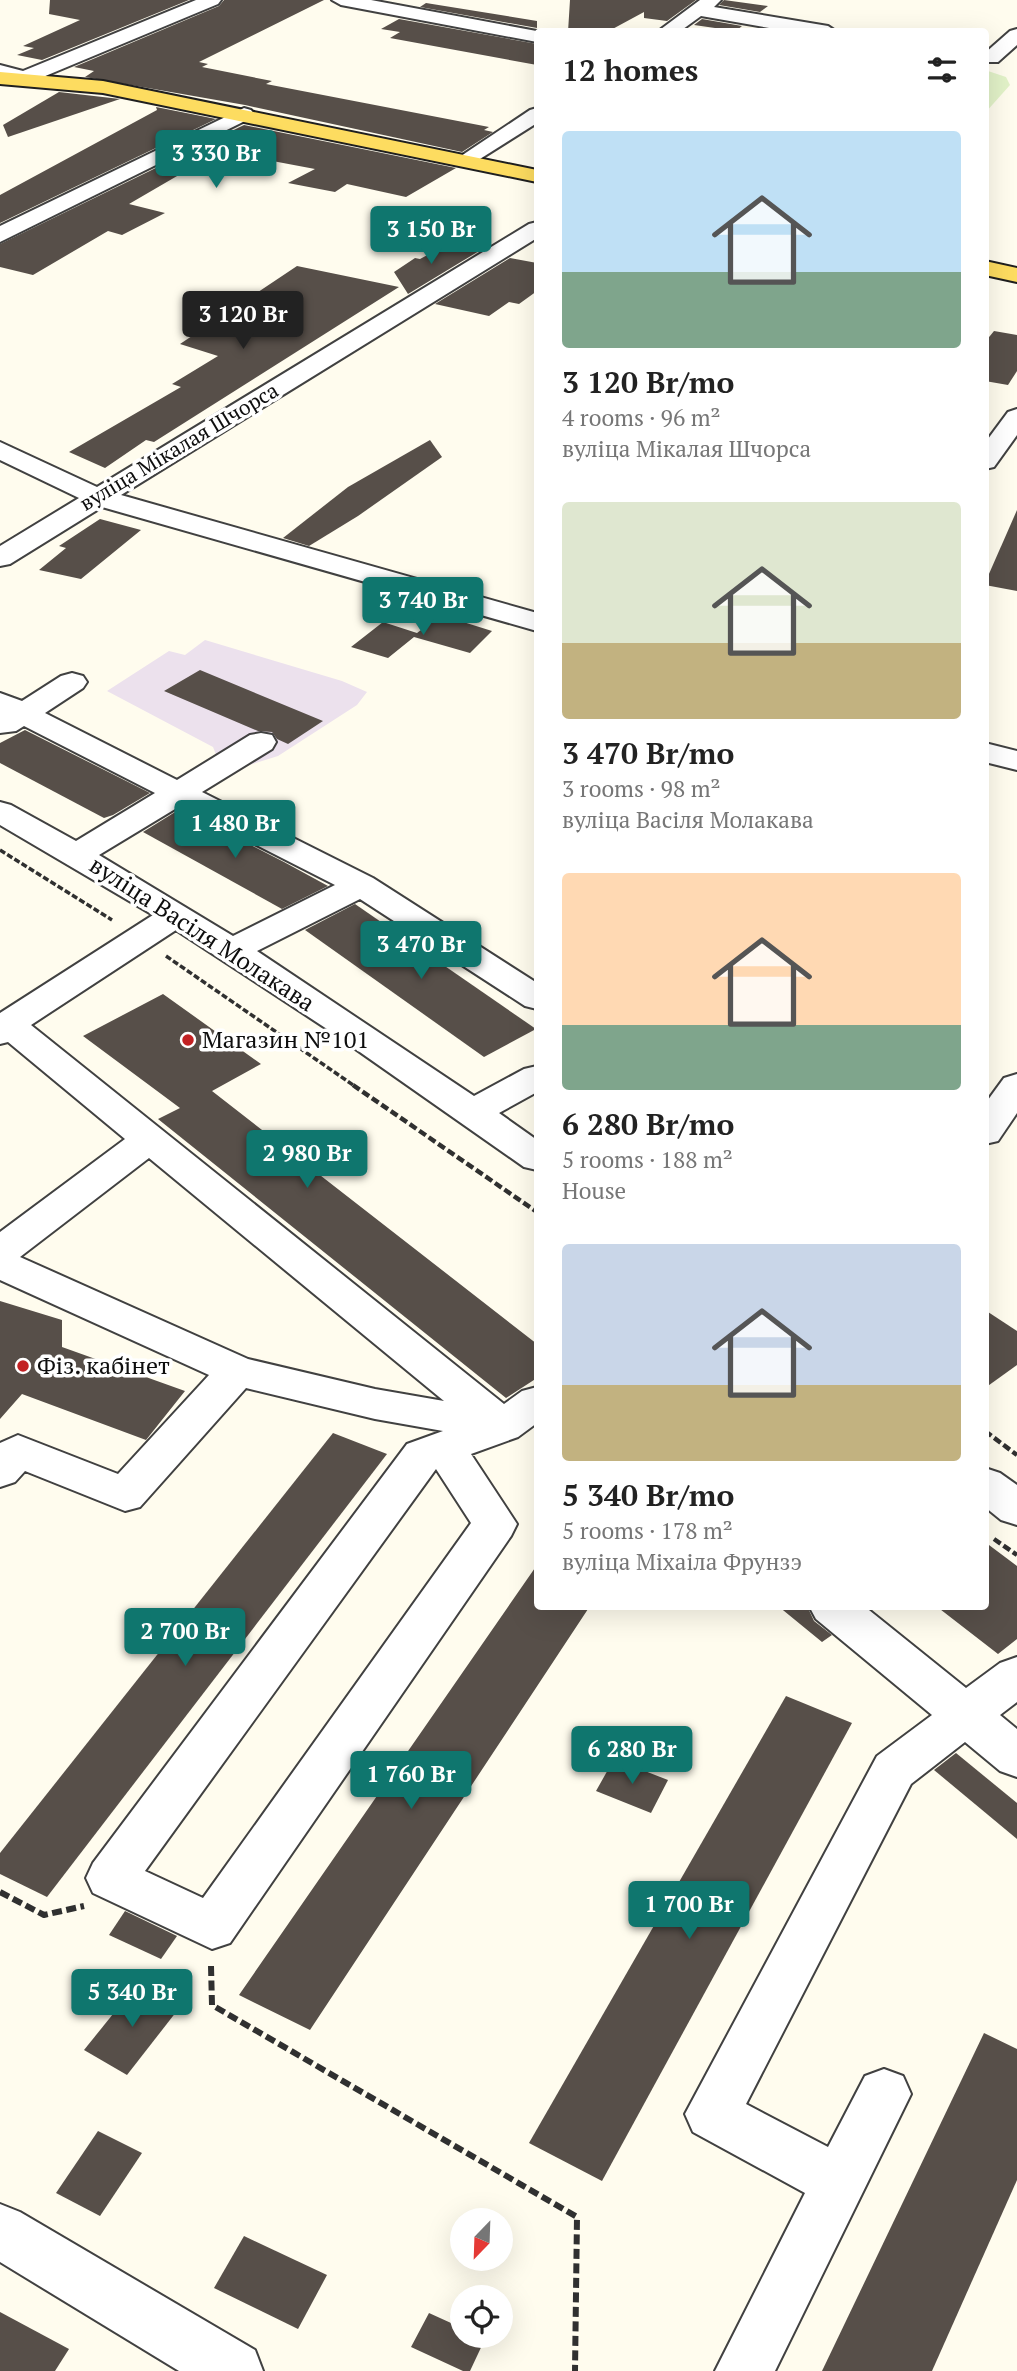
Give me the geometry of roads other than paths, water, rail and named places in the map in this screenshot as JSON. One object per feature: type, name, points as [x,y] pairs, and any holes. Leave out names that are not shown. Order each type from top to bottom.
[{"type":"main road","points":[[0,78],[103,86],[534,175]]},
{"type":"main road","points":[[989,269],[1017,275]]},
{"type":"street","points":[[0,71],[24,78],[212,0]]},
{"type":"street","points":[[341,0],[534,35]]},
{"type":"street","points":[[672,28],[705,5],[810,28]]},
{"type":"street","points":[[989,57],[1017,35]]},
{"type":"street","points":[[989,58],[1017,62]]},
{"type":"street","points":[[0,235],[244,114]]},
{"type":"street","points":[[465,160],[534,116]]},
{"type":"street","name":"вуліца Мікалая Шчорса","points":[[0,558],[534,231]]},
{"type":"street","points":[[989,456],[1017,417]]},
{"type":"street","points":[[0,450],[97,497],[534,619]]},
{"type":"street","points":[[8,715],[72,682]]},
{"type":"street","points":[[8,715],[179,792],[361,885],[534,996]]},
{"type":"street","points":[[78,854],[261,742]]},
{"type":"street","points":[[989,753],[1017,761]]},
{"type":"street","name":"вуліца Васіля Молакава","points":[[3,817],[78,854],[232,950],[534,1156]]},
{"type":"street","points":[[232,950],[361,885]]},
{"type":"street","points":[[176,916],[139,937],[4,1029],[150,1139],[503,1426]]},
{"type":"street","points":[[472,1112],[534,1079]]},
{"type":"street","points":[[989,1126],[1017,1086]]},
{"type":"street","points":[[0,1252],[150,1139]]},
{"type":"street","points":[[0,1264],[237,1371],[375,1404],[503,1426]]},
{"type":"street","points":[[0,1471],[18,1451],[125,1495],[237,1371]]},
{"type":"street","points":[[444,1447],[495,1524],[212,1927],[111,1878],[422,1455],[444,1447],[503,1426],[534,1404]]},
{"type":"street","points":[[989,1487],[1017,1508]]},
{"type":"street","points":[[837,1610],[1017,1757]]},
{"type":"street","points":[[839,2182],[712,2114],[894,1770],[1017,1676]]},
{"type":"street","points":[[744,2371],[884,2094]]},
{"type":"street","points":[[0,2231],[234,2371]]},
{"type":"place","name":"Магазин №101","points":[[188,1040]]},
{"type":"place","name":"Фіз. кабінет","points":[[23,1366]]}]
